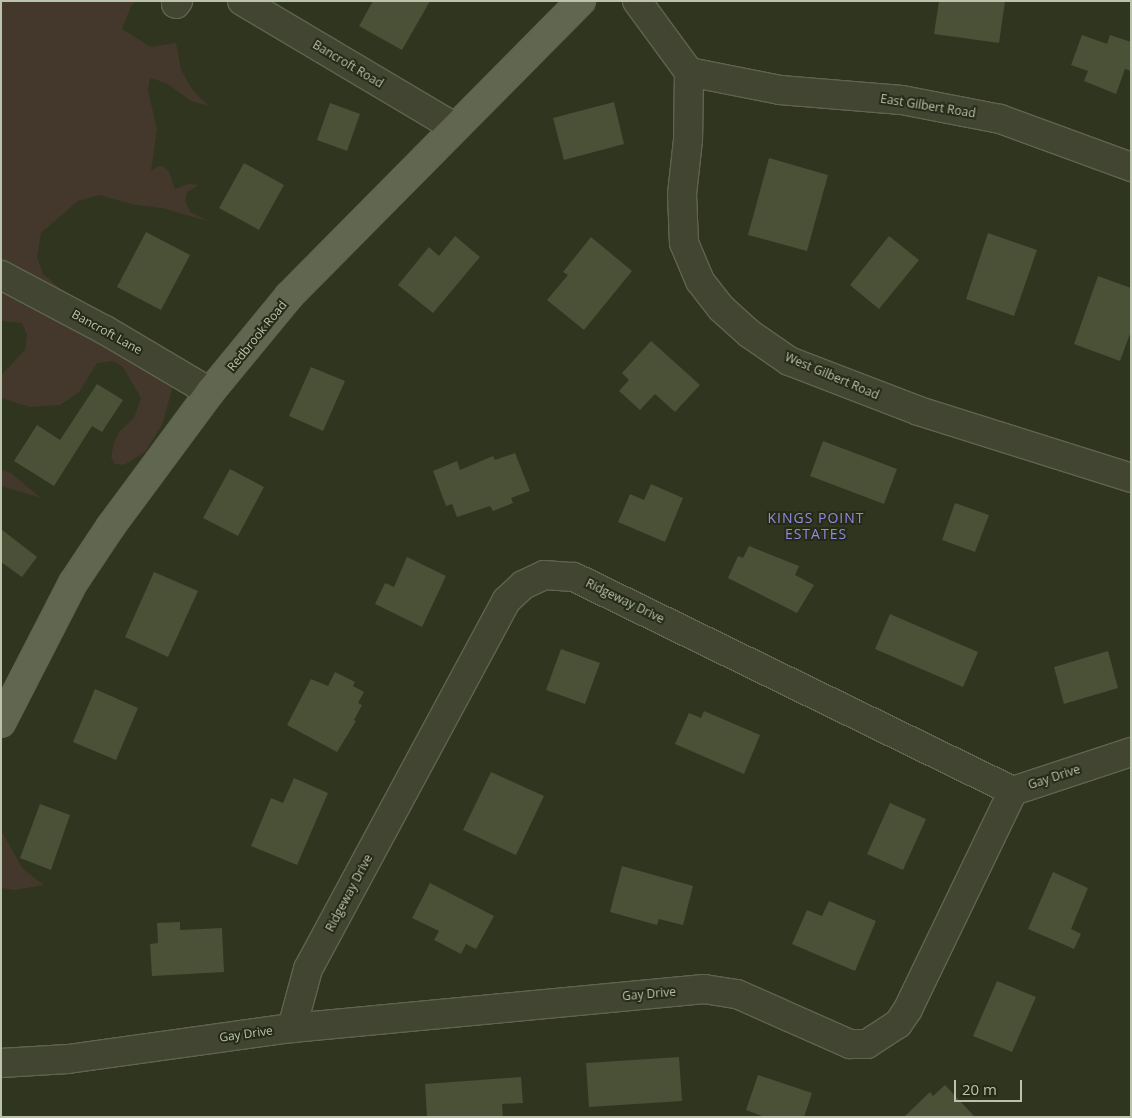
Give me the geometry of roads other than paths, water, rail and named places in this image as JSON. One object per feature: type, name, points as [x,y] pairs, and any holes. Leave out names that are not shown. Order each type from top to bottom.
[{"type":"main road","name":"Redbrook Road","points":[[1,723],[73,583],[111,526],[210,392],[289,296],[454,127],[581,1]]},
{"type":"street","name":"Bancroft Road","points":[[242,1],[454,127]]},
{"type":"street","points":[[637,1],[689,72]]},
{"type":"street","name":"East Gilbert Road","points":[[689,72],[780,90],[902,100],[1000,119],[1131,167]]},
{"type":"street","name":"West Gilbert Road","points":[[689,72],[688,140],[682,194],[684,243],[700,281],[721,308],[750,334],[797,365],[918,411],[1131,478]]},
{"type":"street","name":"Bancroft Lane","points":[[1,276],[105,330],[210,392]]},
{"type":"street","name":"Ridgeway Drive","points":[[292,1028],[308,969],[507,600],[523,585],[544,575],[574,576],[1013,790]]},
{"type":"street","name":"Gay Drive","points":[[1,1063],[68,1060],[292,1028],[704,989],[737,994],[850,1044],[867,1044],[898,1024],[908,1008],[1013,790],[1131,752]]},
{"type":"district","name":"KINGS POINT ESTATES","points":[[816,526]]}]
